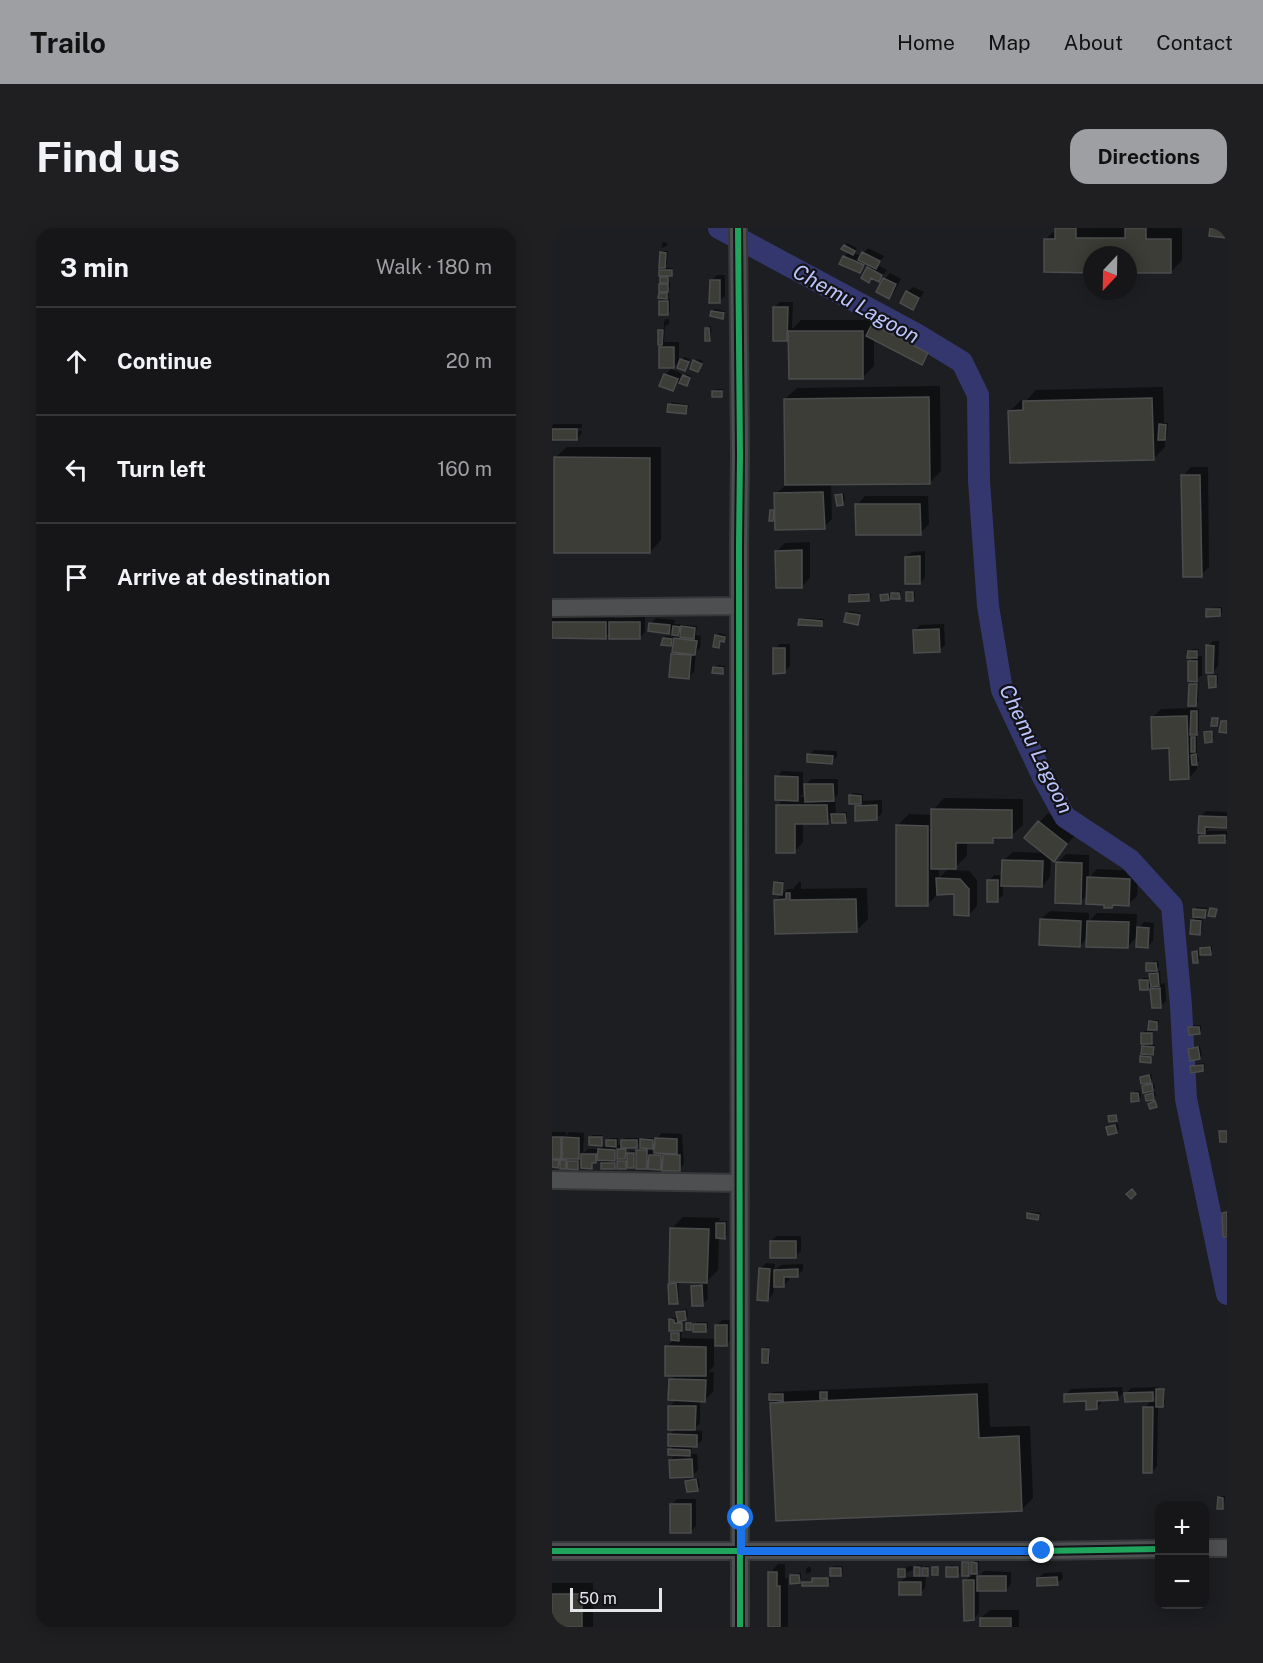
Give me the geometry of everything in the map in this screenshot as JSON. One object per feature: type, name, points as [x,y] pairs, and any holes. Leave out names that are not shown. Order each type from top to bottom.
[{"type":"street","points":[[738,228],[740,1627]]},
{"type":"street","points":[[552,608],[739,606]]},
{"type":"street","points":[[552,1180],[739,1183]]},
{"type":"street","points":[[1209,1548],[1227,1548]]},
{"type":"street","points":[[552,1551],[1155,1549]]},
{"type":"building","points":[[1055,228],[1076,228],[1076,238],[1125,238],[1125,228],[1146,228],[1146,239],[1171,239],[1171,273],[1137,273],[1137,246],[1083,246],[1083,273],[1044,272],[1044,239],[1055,239]]},
{"type":"building","points":[[1210,228],[1227,228],[1227,238],[1209,236]]},
{"type":"building","points":[[844,245],[855,251],[853,255],[841,249]]},
{"type":"building","points":[[660,252],[666,253],[665,268],[659,268]]},
{"type":"building","points":[[862,252],[880,261],[876,269],[858,260]]},
{"type":"building","points":[[843,256],[864,265],[860,273],[839,264]]},
{"type":"building","points":[[867,267],[882,275],[879,282],[871,278],[869,283],[861,278]]},
{"type":"building","points":[[659,270],[672,270],[672,276],[659,276]]},
{"type":"building","points":[[660,277],[668,277],[668,283],[660,283]]},
{"type":"building","points":[[883,278],[896,284],[889,299],[876,292]]},
{"type":"building","points":[[710,280],[720,280],[720,303],[709,303]]},
{"type":"building","points":[[659,284],[668,284],[668,292],[659,292]]},
{"type":"building","points":[[906,291],[919,298],[913,310],[900,303]]},
{"type":"building","points":[[659,293],[667,293],[667,299],[658,298]]},
{"type":"building","points":[[659,301],[668,301],[668,315],[659,315]]},
{"type":"building","points":[[773,307],[788,307],[787,341],[773,341]]},
{"type":"building","points":[[711,311],[724,313],[723,319],[710,316]]},
{"type":"building","points":[[872,324],[928,353],[922,365],[866,336]]},
{"type":"building","points":[[705,328],[709,328],[710,341],[705,341]]},
{"type":"building","points":[[658,330],[663,330],[662,345],[658,345]]},
{"type":"building","points":[[788,331],[863,331],[863,379],[789,379]]},
{"type":"building","points":[[659,347],[674,347],[674,368],[659,368]]},
{"type":"building","points":[[680,359],[689,362],[685,371],[677,368]]},
{"type":"building","points":[[693,360],[702,364],[698,372],[690,369]]},
{"type":"building","points":[[664,374],[678,379],[673,391],[659,386]]},
{"type":"building","points":[[683,375],[690,378],[687,386],[679,383]]},
{"type":"building","points":[[712,391],[722,391],[722,397],[712,397]]},
{"type":"building","points":[[929,397],[930,484],[785,485],[784,399]]},
{"type":"building","points":[[1152,398],[1154,460],[1010,463],[1008,411],[1023,410],[1023,401]]},
{"type":"building","points":[[668,404],[687,406],[686,414],[667,412]]},
{"type":"building","points":[[1159,424],[1166,425],[1165,440],[1158,440]]},
{"type":"building","points":[[552,429],[577,429],[577,440],[552,440]]},
{"type":"building","points":[[554,457],[650,458],[650,553],[554,553]]},
{"type":"building","points":[[1181,475],[1200,475],[1202,577],[1183,577]]},
{"type":"building","points":[[823,492],[825,529],[775,530],[774,493]]},
{"type":"building","points":[[842,494],[843,505],[837,506],[835,495]]},
{"type":"building","points":[[855,504],[920,504],[921,535],[856,535]]},
{"type":"building","points":[[770,510],[774,510],[773,521],[769,521]]},
{"type":"building","points":[[802,550],[802,588],[776,588],[775,551]]},
{"type":"building","points":[[920,556],[920,584],[905,584],[905,557]]},
{"type":"building","points":[[906,592],[913,592],[913,601],[906,601]]},
{"type":"building","points":[[891,593],[899,593],[900,599],[891,599]]},
{"type":"building","points":[[869,594],[869,601],[849,602],[849,595]]},
{"type":"building","points":[[888,594],[889,600],[881,601],[880,595]]},
{"type":"building","points":[[1206,609],[1220,609],[1220,616],[1206,617]]},
{"type":"building","points":[[846,613],[860,615],[858,625],[844,622]]},
{"type":"building","points":[[799,619],[822,621],[822,626],[798,625]]},
{"type":"building","points":[[552,622],[606,622],[606,639],[552,638]]},
{"type":"building","points":[[609,622],[640,622],[640,639],[609,639]]},
{"type":"building","points":[[649,623],[670,625],[669,634],[648,631]]},
{"type":"building","points":[[673,626],[680,627],[678,636],[672,635]]},
{"type":"building","points":[[681,626],[695,628],[694,639],[680,637]]},
{"type":"building","points":[[939,629],[940,652],[914,653],[913,630]]},
{"type":"building","points":[[715,635],[725,637],[724,642],[720,641],[719,648],[713,647]]},
{"type":"building","points":[[663,638],[672,639],[671,646],[661,645]]},
{"type":"building","points":[[674,638],[697,641],[695,655],[672,652]]},
{"type":"building","points":[[1206,645],[1214,646],[1213,673],[1206,673]]},
{"type":"building","points":[[773,648],[785,648],[785,673],[773,674]]},
{"type":"building","points":[[1188,651],[1197,651],[1197,658],[1187,658]]},
{"type":"building","points":[[671,654],[691,655],[689,679],[669,677]]},
{"type":"building","points":[[1188,661],[1197,661],[1197,682],[1188,681]]},
{"type":"building","points":[[713,667],[723,668],[723,674],[712,673]]},
{"type":"building","points":[[1208,676],[1216,676],[1216,687],[1209,688]]},
{"type":"building","points":[[1189,684],[1197,684],[1196,706],[1188,706]]},
{"type":"building","points":[[1191,711],[1197,711],[1197,735],[1190,735]]},
{"type":"building","points":[[1187,716],[1189,779],[1170,780],[1169,748],[1152,749],[1151,717]]},
{"type":"building","points":[[1212,718],[1218,718],[1217,726],[1211,726]]},
{"type":"building","points":[[1221,721],[1227,721],[1227,733],[1219,732]]},
{"type":"building","points":[[1212,731],[1212,742],[1205,743],[1204,732]]},
{"type":"building","points":[[1191,737],[1195,737],[1195,752],[1191,752]]},
{"type":"building","points":[[807,754],[833,756],[832,764],[807,762]]},
{"type":"building","points":[[1196,754],[1197,765],[1192,765],[1191,755]]},
{"type":"building","points":[[775,776],[798,777],[798,801],[775,800]]},
{"type":"building","points":[[804,784],[833,784],[834,801],[805,802]]},
{"type":"building","points":[[849,795],[861,796],[861,804],[849,804]]},
{"type":"building","points":[[776,805],[827,805],[828,824],[795,824],[795,853],[776,853]]},
{"type":"building","points":[[877,805],[877,820],[855,821],[855,806]]},
{"type":"building","points":[[931,809],[1012,810],[1012,838],[993,838],[993,843],[956,843],[956,869],[931,869]]},
{"type":"building","points":[[831,814],[845,814],[846,823],[832,823]]},
{"type":"building","points":[[1199,816],[1227,817],[1227,828],[1205,827],[1205,834],[1198,833]]},
{"type":"building","points":[[1038,821],[1067,844],[1054,862],[1024,838]]},
{"type":"building","points":[[896,825],[928,826],[928,906],[896,906]]},
{"type":"building","points":[[1225,835],[1225,843],[1199,843],[1199,836]]},
{"type":"building","points":[[1002,860],[1043,861],[1042,887],[1001,886]]},
{"type":"building","points":[[1056,862],[1082,863],[1081,904],[1055,903]]},
{"type":"building","points":[[1087,877],[1130,879],[1129,906],[1113,905],[1112,908],[1104,908],[1104,905],[1086,904]]},
{"type":"building","points":[[936,878],[960,879],[969,889],[969,916],[954,915],[954,894],[937,895]]},
{"type":"building","points":[[987,880],[998,880],[998,902],[987,902]]},
{"type":"building","points":[[774,882],[783,883],[782,895],[773,894]]},
{"type":"building","points":[[786,893],[790,893],[790,900],[856,899],[857,932],[775,934],[774,900],[786,899]]},
{"type":"building","points":[[1210,908],[1217,909],[1215,917],[1208,916]]},
{"type":"building","points":[[1193,909],[1206,910],[1205,918],[1193,917]]},
{"type":"building","points":[[1040,919],[1081,921],[1080,947],[1039,945]]},
{"type":"building","points":[[1191,920],[1201,921],[1200,935],[1190,934]]},
{"type":"building","points":[[1087,921],[1129,922],[1128,948],[1086,947]]},
{"type":"building","points":[[1137,927],[1149,928],[1148,948],[1136,947]]},
{"type":"building","points":[[1210,947],[1211,955],[1200,955],[1200,948]]},
{"type":"building","points":[[1197,951],[1198,963],[1193,963],[1192,952]]},
{"type":"building","points":[[1146,963],[1156,963],[1157,971],[1146,971]]},
{"type":"building","points":[[1158,973],[1159,986],[1151,987],[1149,974]]},
{"type":"building","points":[[1139,980],[1148,980],[1148,990],[1140,990]]},
{"type":"building","points":[[1160,988],[1161,1008],[1152,1008],[1150,989]]},
{"type":"building","points":[[1149,1021],[1157,1022],[1157,1030],[1148,1030]]},
{"type":"building","points":[[1188,1027],[1199,1027],[1200,1034],[1189,1035]]},
{"type":"building","points":[[1141,1033],[1152,1033],[1152,1044],[1141,1044]]},
{"type":"building","points":[[1142,1046],[1154,1047],[1153,1055],[1141,1054]]},
{"type":"building","points":[[1198,1047],[1200,1059],[1190,1061],[1188,1049]]},
{"type":"building","points":[[1140,1056],[1151,1057],[1151,1063],[1140,1062]]},
{"type":"building","points":[[1203,1065],[1203,1071],[1191,1073],[1190,1066]]},
{"type":"building","points":[[1149,1075],[1151,1083],[1141,1084],[1140,1077]]},
{"type":"building","points":[[1152,1084],[1153,1091],[1143,1093],[1142,1086]]},
{"type":"building","points":[[1131,1093],[1138,1093],[1139,1101],[1131,1102]]},
{"type":"building","points":[[1153,1093],[1154,1100],[1146,1101],[1145,1095]]},
{"type":"building","points":[[1155,1101],[1157,1107],[1150,1109],[1148,1104]]},
{"type":"building","points":[[1116,1115],[1117,1121],[1109,1122],[1108,1116]]},
{"type":"building","points":[[1115,1125],[1117,1133],[1108,1135],[1106,1127]]},
{"type":"building","points":[[1219,1131],[1227,1131],[1227,1142],[1220,1142]]},
{"type":"building","points":[[552,1137],[561,1137],[561,1159],[552,1159]]},
{"type":"building","points":[[562,1137],[579,1138],[579,1159],[562,1159]]},
{"type":"building","points":[[589,1137],[602,1137],[602,1146],[589,1145]]},
{"type":"building","points":[[655,1138],[677,1139],[677,1154],[654,1153]]},
{"type":"building","points":[[640,1139],[653,1140],[653,1149],[640,1148]]},
{"type":"building","points":[[606,1140],[616,1140],[616,1147],[606,1146]]},
{"type":"building","points":[[621,1140],[637,1140],[637,1148],[621,1148]]},
{"type":"building","points":[[598,1149],[615,1150],[615,1161],[597,1160]]},
{"type":"building","points":[[617,1149],[626,1149],[625,1159],[617,1159]]},
{"type":"building","points":[[636,1150],[647,1150],[647,1169],[636,1169]]},
{"type":"building","points":[[627,1153],[634,1153],[634,1168],[627,1168]]},
{"type":"building","points":[[581,1154],[596,1154],[596,1163],[592,1163],[592,1169],[581,1168]]},
{"type":"building","points":[[663,1154],[680,1155],[680,1171],[662,1171]]},
{"type":"building","points":[[649,1155],[661,1155],[661,1170],[648,1169]]},
{"type":"building","points":[[552,1160],[559,1160],[558,1168],[552,1167]]},
{"type":"building","points":[[560,1160],[566,1160],[566,1169],[560,1169]]},
{"type":"building","points":[[567,1161],[578,1161],[578,1170],[567,1169]]},
{"type":"building","points":[[617,1161],[626,1161],[626,1169],[617,1169]]},
{"type":"building","points":[[601,1163],[615,1163],[615,1169],[601,1169]]},
{"type":"building","points":[[1132,1189],[1136,1194],[1131,1199],[1126,1194]]},
{"type":"building","points":[[1227,1212],[1227,1237],[1223,1237],[1222,1213]]},
{"type":"building","points":[[1027,1213],[1039,1215],[1038,1220],[1027,1218]]},
{"type":"building","points":[[716,1223],[725,1223],[725,1239],[716,1238]]},
{"type":"building","points":[[670,1228],[709,1229],[707,1283],[669,1282]]},
{"type":"building","points":[[770,1241],[796,1241],[796,1258],[770,1258]]},
{"type":"building","points":[[759,1268],[770,1269],[768,1301],[757,1300]]},
{"type":"building","points":[[798,1269],[798,1277],[784,1277],[784,1287],[774,1287],[774,1270]]},
{"type":"building","points":[[676,1283],[678,1304],[669,1304],[668,1284]]},
{"type":"building","points":[[702,1285],[703,1306],[692,1306],[691,1286]]},
{"type":"building","points":[[685,1311],[686,1320],[678,1322],[676,1312]]},
{"type":"building","points":[[669,1319],[674,1320],[674,1323],[682,1323],[682,1331],[669,1331]]},
{"type":"building","points":[[686,1323],[691,1323],[691,1330],[686,1330]]},
{"type":"building","points":[[693,1324],[706,1324],[706,1332],[693,1332]]},
{"type":"building","points":[[715,1325],[727,1325],[727,1346],[715,1346]]},
{"type":"building","points":[[671,1333],[679,1333],[679,1341],[671,1340]]},
{"type":"building","points":[[665,1346],[706,1347],[706,1376],[665,1376]]},
{"type":"building","points":[[762,1349],[769,1349],[768,1363],[762,1363]]},
{"type":"building","points":[[669,1379],[706,1380],[705,1402],[668,1400]]},
{"type":"building","points":[[1156,1389],[1164,1389],[1163,1407],[1156,1407]]},
{"type":"building","points":[[820,1392],[827,1392],[827,1399],[820,1399]]},
{"type":"building","points":[[1117,1392],[1118,1400],[1097,1401],[1097,1409],[1086,1410],[1086,1401],[1064,1402],[1064,1394]]},
{"type":"building","points":[[1153,1392],[1153,1401],[1125,1402],[1124,1393]]},
{"type":"building","points":[[769,1394],[783,1394],[783,1401],[769,1400]]},
{"type":"building","points":[[977,1394],[979,1438],[1019,1436],[1022,1511],[776,1521],[770,1403]]},
{"type":"building","points":[[668,1406],[696,1406],[695,1430],[668,1430]]},
{"type":"building","points":[[1143,1407],[1153,1407],[1152,1473],[1143,1473]]},
{"type":"building","points":[[668,1434],[697,1435],[697,1447],[668,1446]]},
{"type":"building","points":[[668,1449],[690,1450],[690,1456],[668,1455]]},
{"type":"building","points":[[692,1459],[693,1477],[670,1478],[669,1460]]},
{"type":"building","points":[[696,1479],[698,1491],[687,1492],[685,1481]]},
{"type":"building","points":[[1218,1497],[1223,1498],[1223,1509],[1217,1509]]},
{"type":"building","points":[[670,1504],[691,1504],[691,1533],[670,1533]]},
{"type":"building","points":[[962,1562],[969,1562],[969,1576],[962,1576]]},
{"type":"building","points":[[971,1562],[977,1563],[977,1574],[971,1574]]},
{"type":"building","points":[[914,1567],[920,1567],[920,1576],[914,1576]]},
{"type":"building","points":[[932,1567],[938,1567],[938,1575],[932,1575]]},
{"type":"building","points":[[946,1567],[958,1567],[958,1577],[946,1577]]},
{"type":"building","points":[[830,1568],[841,1568],[841,1576],[830,1576]]},
{"type":"building","points":[[922,1568],[928,1568],[928,1576],[922,1576]]},
{"type":"building","points":[[898,1569],[905,1569],[905,1577],[898,1577]]},
{"type":"building","points":[[768,1572],[777,1572],[777,1586],[780,1586],[780,1627],[768,1627]]},
{"type":"building","points":[[790,1575],[799,1575],[800,1583],[790,1584]]},
{"type":"building","points":[[977,1576],[1006,1576],[1006,1591],[977,1591]]},
{"type":"building","points":[[1057,1577],[1058,1585],[1037,1586],[1037,1578]]},
{"type":"building","points":[[812,1578],[828,1578],[828,1586],[802,1586],[802,1582],[812,1582]]},
{"type":"building","points":[[963,1580],[974,1580],[974,1620],[964,1621]]},
{"type":"building","points":[[899,1582],[921,1582],[921,1595],[899,1595]]},
{"type":"building","points":[[552,1594],[582,1594],[582,1627],[552,1627]]},
{"type":"building","points":[[980,1618],[1011,1618],[1011,1627],[980,1627]]},
{"type":"waterway","name":"Chemu Lagoon","points":[[719,228],[916,334],[962,362],[978,395],[979,481],[988,606],[1002,690],[1044,779],[1065,817],[1130,860],[1172,906],[1186,1099],[1227,1294]]},
{"type":"cycle path","points":[[738,228],[740,1627]]},
{"type":"cycle path","points":[[552,1551],[1155,1549]]},
{"type":"route","points":[[741,1518],[741,1551],[1042,1551]]}]
